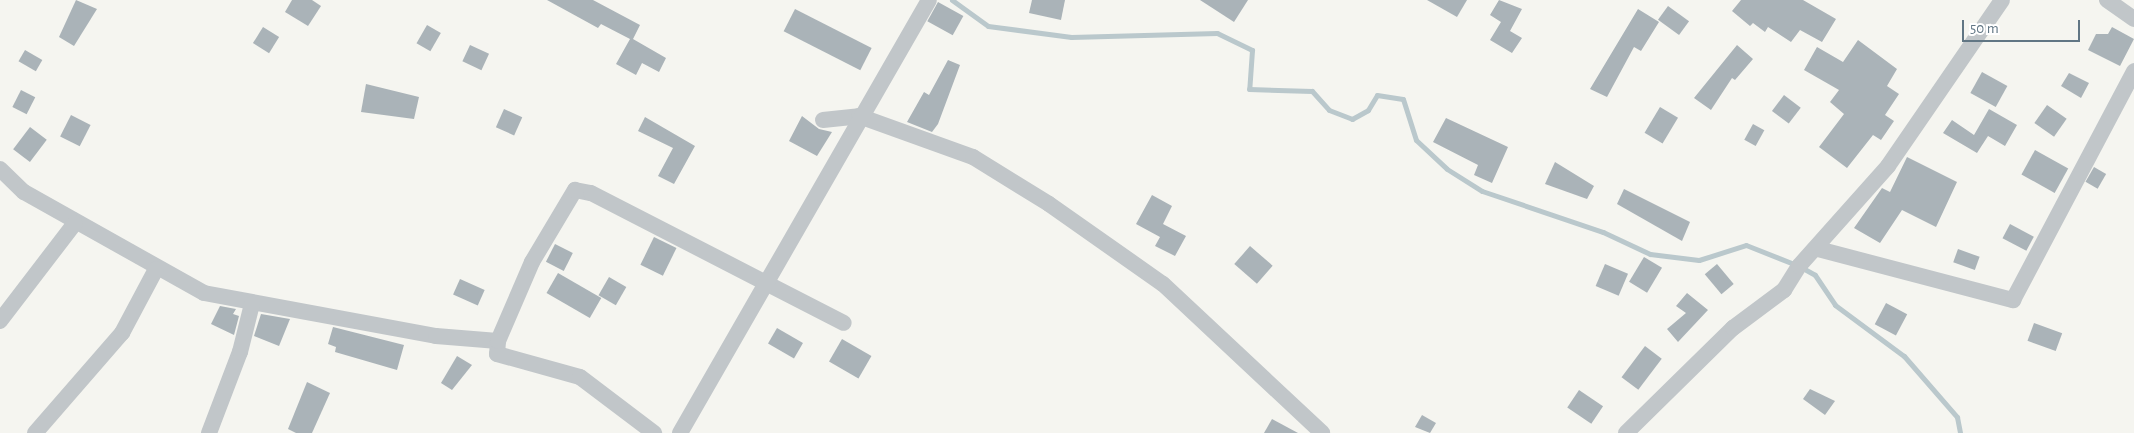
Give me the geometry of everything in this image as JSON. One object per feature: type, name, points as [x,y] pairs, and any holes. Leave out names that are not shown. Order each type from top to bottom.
[{"type":"street","points":[[680,433],[859,116],[929,0]]},
{"type":"street","points":[[1626,433],[1733,328],[1784,290],[1799,266],[1818,250],[1888,166],[2002,0]]},
{"type":"street","points":[[2107,0],[2134,19]]},
{"type":"street","points":[[1818,250],[2012,300],[2134,71]]},
{"type":"street","points":[[823,120],[859,116],[973,157],[1050,204],[1163,284],[1322,433]]},
{"type":"street","points":[[0,169],[24,192],[156,270],[204,293],[252,304],[436,336],[498,341]]},
{"type":"street","points":[[654,433],[580,377],[497,354],[498,341],[532,262],[575,190],[591,193],[844,323]]},
{"type":"street","points":[[0,321],[75,222]]},
{"type":"street","points":[[34,433],[122,333],[156,270]]},
{"type":"street","points":[[209,433],[240,352],[252,304]]},
{"type":"building","points":[[76,0],[97,9],[74,46],[59,37]]},
{"type":"building","points":[[292,0],[312,0],[321,6],[308,26],[285,12]]},
{"type":"building","points":[[547,0],[593,0],[640,25],[633,39],[666,58],[659,72],[642,63],[636,75],[616,64],[630,39],[601,24],[598,28]]},
{"type":"building","points":[[1032,0],[1065,0],[1061,20],[1029,13]]},
{"type":"building","points":[[1200,0],[1248,0],[1234,22]]},
{"type":"building","points":[[1427,0],[1467,0],[1457,17]]},
{"type":"building","points":[[1499,0],[1522,9],[1510,31],[1522,38],[1512,53],[1490,40],[1501,22],[1490,15]]},
{"type":"building","points":[[1741,0],[1803,0],[1836,19],[1822,42],[1800,30],[1791,42],[1768,27],[1765,32],[1753,23],[1750,26],[1732,11]]},
{"type":"building","points":[[938,2],[963,16],[953,35],[927,21]]},
{"type":"building","points":[[1668,6],[1689,21],[1679,35],[1658,20]]},
{"type":"building","points":[[795,9],[872,48],[860,70],[784,31]]},
{"type":"building","points":[[1638,9],[1659,22],[1641,51],[1634,47],[1607,97],[1590,89]]},
{"type":"building","points":[[427,25],[441,33],[430,51],[416,43]]},
{"type":"building","points":[[263,27],[279,37],[269,53],[253,43]]},
{"type":"building","points":[[2112,27],[2134,39],[2120,66],[2088,50],[2096,34],[2108,34]]},
{"type":"building","points":[[1858,40],[1897,69],[1887,86],[1899,94],[1885,115],[1894,121],[1881,140],[1873,135],[1847,168],[1819,147],[1844,114],[1830,102],[1839,90],[1804,70],[1817,47],[1843,62]]},
{"type":"building","points":[[470,45],[489,54],[481,70],[462,61]]},
{"type":"building","points":[[1737,45],[1753,59],[1735,80],[1732,78],[1711,110],[1694,98]]},
{"type":"building","points":[[25,50],[42,60],[36,71],[18,61]]},
{"type":"building","points":[[948,60],[960,65],[938,124],[932,132],[907,122],[924,92],[929,95]]},
{"type":"building","points":[[1982,72],[2007,86],[1996,107],[1970,93]]},
{"type":"building","points":[[2069,73],[2089,83],[2081,98],[2061,86]]},
{"type":"building","points":[[366,84],[419,97],[414,119],[361,112]]},
{"type":"building","points":[[21,90],[35,97],[27,114],[12,107]]},
{"type":"building","points":[[1784,95],[1801,108],[1789,124],[1772,111]]},
{"type":"building","points":[[2047,105],[2067,119],[2054,137],[2034,123]]},
{"type":"building","points":[[1660,107],[1678,118],[1663,144],[1645,133]]},
{"type":"building","points":[[504,109],[522,117],[514,135],[496,127]]},
{"type":"building","points":[[1989,109],[2017,125],[2005,146],[1988,136],[1977,153],[1943,133],[1952,120],[1974,135]]},
{"type":"building","points":[[71,115],[91,125],[80,146],[60,136]]},
{"type":"building","points":[[802,116],[819,129],[832,132],[817,156],[789,141]]},
{"type":"building","points":[[645,117],[695,146],[674,184],[658,176],[673,148],[638,131]]},
{"type":"building","points":[[1446,118],[1508,147],[1492,183],[1474,175],[1478,165],[1433,142]]},
{"type":"building","points":[[1753,124],[1764,130],[1756,146],[1744,140]]},
{"type":"building","points":[[30,127],[47,140],[30,162],[13,149]]},
{"type":"building","points":[[2035,150],[2068,168],[2055,193],[2021,174]]},
{"type":"building","points":[[1907,157],[1957,182],[1936,227],[1902,210],[1880,243],[1854,228],[1882,188],[1890,192]]},
{"type":"building","points":[[1555,162],[1594,186],[1587,199],[1545,184]]},
{"type":"building","points":[[2094,167],[2106,174],[2098,189],[2086,182]]},
{"type":"building","points":[[1624,189],[1690,222],[1682,241],[1617,204]]},
{"type":"building","points":[[1152,195],[1172,206],[1163,224],[1186,236],[1175,256],[1155,246],[1160,237],[1136,224]]},
{"type":"building","points":[[2010,224],[2034,237],[2026,251],[2002,238]]},
{"type":"building","points":[[654,237],[676,248],[663,276],[640,265]]},
{"type":"building","points":[[555,244],[573,253],[564,271],[546,262]]},
{"type":"building","points":[[1250,246],[1273,266],[1257,284],[1234,264]]},
{"type":"building","points":[[1958,249],[1980,257],[1975,270],[1953,262]]},
{"type":"building","points":[[1644,257],[1662,268],[1647,293],[1629,282]]},
{"type":"building","points":[[1605,264],[1628,274],[1619,296],[1596,286]]},
{"type":"building","points":[[1717,264],[1734,284],[1721,294],[1705,274]]},
{"type":"building","points":[[558,273],[601,298],[590,318],[546,293]]},
{"type":"building","points":[[609,277],[626,287],[616,305],[598,295]]},
{"type":"building","points":[[460,279],[485,290],[478,306],[453,295]]},
{"type":"building","points":[[1687,293],[1708,310],[1678,342],[1667,329],[1686,313],[1676,306]]},
{"type":"building","points":[[1886,303],[1907,314],[1896,335],[1875,324]]},
{"type":"building","points":[[220,306],[236,309],[233,314],[239,316],[234,335],[211,324]]},
{"type":"building","points":[[261,314],[290,319],[279,346],[254,336]]},
{"type":"building","points":[[2034,323],[2062,333],[2056,351],[2028,341]]},
{"type":"building","points":[[333,327],[404,345],[397,370],[335,352],[336,347],[328,344]]},
{"type":"building","points":[[777,328],[803,343],[794,359],[768,344]]},
{"type":"building","points":[[842,339],[871,356],[858,379],[829,362]]},
{"type":"building","points":[[1645,346],[1662,359],[1638,390],[1622,377]]},
{"type":"building","points":[[457,356],[472,365],[452,390],[441,383]]},
{"type":"building","points":[[307,382],[330,393],[312,433],[296,433],[288,429]]},
{"type":"building","points":[[1810,389],[1835,401],[1825,415],[1803,399]]},
{"type":"building","points":[[1579,390],[1603,406],[1591,424],[1567,407]]},
{"type":"building","points":[[1422,415],[1436,423],[1430,433],[1415,427]]},
{"type":"building","points":[[1272,419],[1298,433],[1264,433]]},
{"type":"waterway","points":[[952,0],[988,26],[1071,37],[1217,33],[1252,50],[1249,89],[1312,91],[1329,110],[1352,119],[1368,110],[1377,95],[1403,99],[1416,140],[1447,169],[1482,191],[1603,232],[1650,254],[1699,260],[1746,245],[1799,266],[1815,275],[1835,305],[1904,356],[1957,417],[1960,433]]}]
